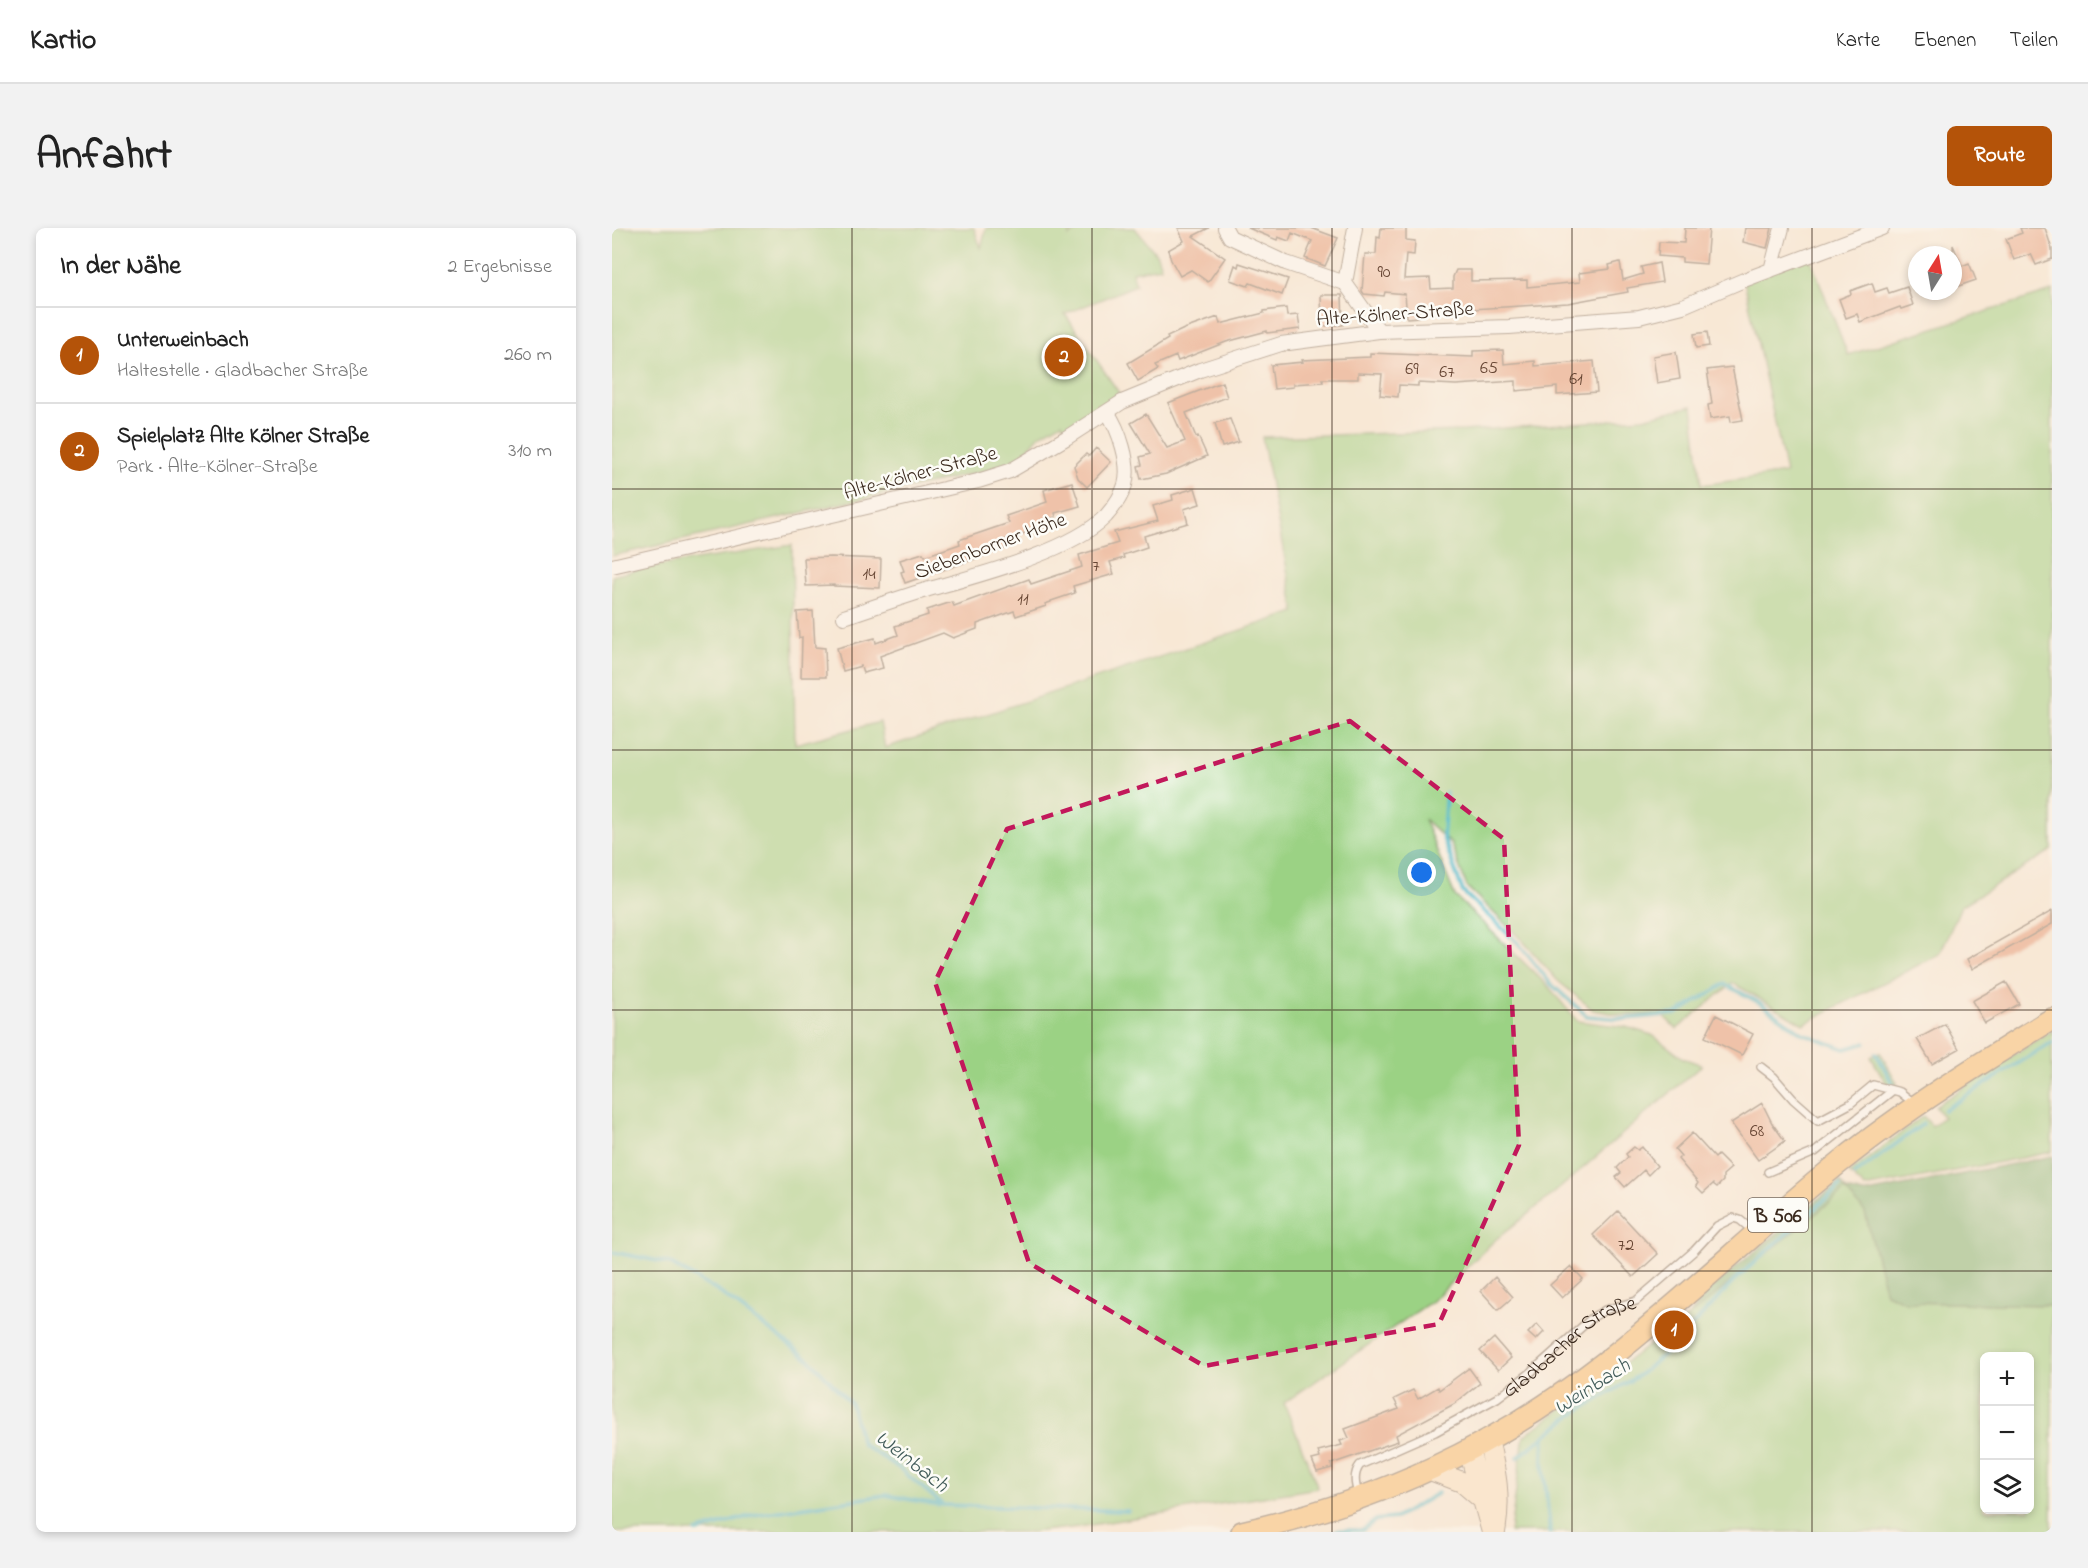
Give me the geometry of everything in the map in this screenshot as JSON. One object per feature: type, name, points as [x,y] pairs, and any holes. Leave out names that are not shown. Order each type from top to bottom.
[{"type":"main road","name":"Gladbacher Straße","points":[[1488,1439],[1548,1402],[1604,1363],[1836,1165],[1916,1105],[2052,1018]]},
{"type":"main road","name":"B 506","points":[[1242,1532],[1310,1515],[1360,1499],[1430,1470],[1488,1439]]},
{"type":"main road","points":[[1488,1439],[1498,1488],[1499,1510],[1494,1532]]},
{"type":"main road","points":[[1469,1450],[1494,1532]]},
{"type":"main road","points":[[1430,1470],[1462,1482],[1484,1500]]},
{"type":"street","points":[[1225,228],[1230,237],[1286,263],[1345,283],[1379,331]]},
{"type":"street","points":[[1345,283],[1355,228]]},
{"type":"street","points":[[1771,270],[1782,228]]},
{"type":"street","name":"Alte-Kölner-Straße","points":[[612,566],[788,527],[978,481],[1010,471],[1122,402],[1200,370],[1281,344],[1379,331],[1509,327],[1639,317],[1683,306],[1882,228]]},
{"type":"street","name":"Siebenborner Höhe","points":[[844,617],[1037,554],[1080,535],[1106,516],[1125,483],[1124,454],[1117,425],[1107,412]]},
{"type":"lane","points":[[1761,1067],[1818,1121],[1850,1104],[1874,1085],[1900,1092],[1916,1105]]},
{"type":"lane","points":[[1768,1172],[1815,1152],[1892,1090]]},
{"type":"lane","name":"Gladbacher Straße","points":[[1360,1499],[1355,1483],[1357,1469],[1360,1465],[1417,1441],[1497,1398],[1529,1374],[1593,1317],[1605,1310],[1636,1301],[1725,1221],[1734,1218],[1740,1220],[1756,1233]]},
{"type":"highlighted area","points":[[1350,721],[1504,839],[1519,1145],[1439,1324],[1204,1366],[1029,1263],[935,982],[1007,829]]},
{"type":"green space","points":[[612,228],[974,228],[981,248],[986,228],[1072,228],[1069,236],[1082,228],[1135,228],[1157,255],[1161,267],[1132,272],[1136,285],[1065,314],[1124,400],[1069,435],[1062,422],[1040,435],[1015,464],[612,556]]},
{"type":"green space","points":[[1809,255],[1848,355],[2052,291],[2052,850],[1961,906],[1940,954],[1803,1024],[1733,983],[1677,1029],[1661,1014],[1623,1015],[1593,1010],[1557,980],[1523,941],[1467,887],[1451,844],[1424,819],[1455,896],[1548,986],[1577,1021],[1626,1027],[1652,1035],[1683,1058],[1702,1065],[1553,1194],[1495,1240],[1432,1301],[1284,1403],[1318,1488],[1078,1527],[1031,1532],[612,1532],[612,576],[643,568],[792,545],[795,744],[880,722],[885,748],[1295,612],[1262,437],[1464,431],[1643,418],[1692,406],[1702,485],[1786,473],[1744,280]]},
{"type":"green space","points":[[2052,1030],[2052,1152],[1865,1188],[1849,1173],[1923,1116],[1932,1126],[1943,1117],[1935,1106]]},
{"type":"green space","points":[[1880,1052],[1897,1083],[1893,1087],[1888,1086],[1871,1057]]},
{"type":"green space","points":[[2052,1156],[2052,1305],[1906,1302],[1886,1293],[1865,1212],[1845,1190],[1688,1317],[1707,1291],[1840,1181],[1846,1190],[1863,1194]]},
{"type":"green space","points":[[1845,1189],[1865,1212],[1886,1293],[1906,1302],[2052,1305],[2052,1532],[1510,1532],[1524,1436],[1688,1317]]},
{"type":"building","points":[[1178,228],[1209,228],[1193,236],[1225,258],[1208,282],[1191,270],[1180,276],[1171,260],[1168,250],[1184,241]]},
{"type":"building","points":[[1248,228],[1311,228],[1338,238],[1325,266],[1305,258],[1312,241],[1292,233],[1289,241],[1278,237],[1277,240]]},
{"type":"building","points":[[1381,228],[1406,228],[1406,240],[1415,241],[1414,255],[1406,254],[1404,279],[1430,278],[1431,289],[1453,288],[1453,277],[1456,270],[1471,270],[1471,281],[1527,280],[1527,287],[1580,282],[1579,273],[1610,269],[1609,265],[1620,262],[1623,280],[1643,274],[1641,267],[1659,263],[1662,282],[1627,288],[1628,292],[1568,303],[1456,310],[1456,306],[1418,307],[1419,317],[1407,318],[1405,294],[1385,292],[1384,296],[1364,294],[1362,291],[1365,254],[1376,254],[1377,237],[1380,238]]},
{"type":"building","points":[[1685,228],[1709,228],[1706,264],[1682,262],[1682,258],[1658,256],[1659,242],[1684,243]]},
{"type":"building","points":[[1745,228],[1772,228],[1767,248],[1743,242]]},
{"type":"building","points":[[2020,228],[2045,228],[2052,249],[2052,259],[2036,265],[2031,254],[2014,260],[2006,239],[2022,233]]},
{"type":"building","points":[[1239,263],[1288,279],[1282,295],[1250,283],[1248,286],[1230,280],[1235,265],[1238,267]]},
{"type":"building","points":[[1969,263],[1976,280],[1962,285],[1962,266]]},
{"type":"building","points":[[1872,283],[1875,292],[1887,288],[1889,293],[1907,287],[1908,300],[1911,300],[1913,305],[1901,309],[1900,307],[1860,322],[1857,314],[1846,318],[1839,299],[1851,294],[1850,291]]},
{"type":"building","points":[[1321,295],[1342,295],[1343,325],[1322,326]]},
{"type":"building","points":[[1286,308],[1287,316],[1298,315],[1300,329],[1267,333],[1267,331],[1226,342],[1178,361],[1176,356],[1155,365],[1158,369],[1138,381],[1128,363],[1168,339],[1167,337],[1218,317],[1220,324],[1264,313],[1264,311]]},
{"type":"building","points":[[1707,332],[1709,346],[1696,348],[1694,334]]},
{"type":"building","points":[[1503,350],[1504,364],[1535,361],[1535,366],[1594,361],[1597,392],[1557,395],[1557,387],[1516,391],[1516,381],[1456,385],[1418,383],[1418,386],[1399,385],[1398,397],[1380,395],[1382,374],[1358,373],[1358,379],[1322,379],[1323,382],[1293,384],[1293,387],[1274,389],[1271,365],[1303,362],[1302,360],[1370,357],[1370,353],[1473,357],[1473,351]]},
{"type":"building","points":[[1676,352],[1680,379],[1657,383],[1653,356]]},
{"type":"building","points":[[1732,367],[1743,420],[1731,422],[1730,416],[1710,419],[1708,405],[1712,404],[1707,370]]},
{"type":"building","points":[[1222,382],[1227,397],[1186,413],[1207,456],[1166,474],[1141,479],[1138,466],[1142,465],[1140,457],[1150,454],[1131,423],[1146,414],[1167,448],[1185,441],[1168,403]]},
{"type":"building","points":[[1230,419],[1239,442],[1222,447],[1215,423]]},
{"type":"building","points":[[1096,448],[1111,462],[1087,487],[1078,478],[1074,466]]},
{"type":"building","points":[[1072,482],[1080,506],[1055,513],[1056,517],[1041,521],[1043,527],[1004,540],[1007,548],[905,583],[900,560],[923,553],[925,556],[960,544],[959,540],[1009,523],[1006,516],[1047,502],[1044,490]]},
{"type":"building","points":[[1195,488],[1200,504],[1184,509],[1188,523],[1144,536],[1147,547],[1110,562],[1114,574],[1073,586],[1075,593],[1051,601],[1045,604],[1046,606],[1016,616],[1014,611],[977,624],[977,629],[953,638],[943,633],[880,656],[883,668],[863,673],[861,666],[843,671],[837,648],[875,638],[876,643],[898,635],[895,626],[928,615],[927,610],[952,602],[954,606],[1029,579],[1031,584],[1082,567],[1079,555],[1118,543],[1114,532],[1158,521],[1153,506],[1173,500],[1172,495]]},
{"type":"building","points":[[804,558],[881,559],[880,588],[806,586]]},
{"type":"building","points":[[813,611],[815,647],[825,648],[826,677],[801,677],[802,637],[799,638],[797,612]]},
{"type":"building","points":[[2052,911],[2052,924],[1972,969],[1967,959]]},
{"type":"building","points":[[2006,982],[2019,1004],[1985,1023],[1972,1001]]},
{"type":"building","points":[[1716,1015],[1753,1034],[1742,1055],[1705,1037]]},
{"type":"building","points":[[1945,1024],[1959,1049],[1932,1064],[1917,1039]]},
{"type":"building","points":[[1762,1103],[1772,1123],[1785,1141],[1758,1160],[1731,1123]]},
{"type":"building","points":[[1692,1133],[1715,1158],[1718,1155],[1731,1168],[1723,1175],[1723,1181],[1717,1187],[1713,1184],[1703,1193],[1696,1186],[1698,1183],[1678,1159],[1681,1156],[1675,1149]]},
{"type":"building","points":[[1634,1147],[1638,1150],[1642,1147],[1657,1166],[1648,1175],[1644,1170],[1625,1187],[1616,1177],[1621,1173],[1617,1168],[1628,1157],[1626,1154]]},
{"type":"building","points":[[1618,1211],[1658,1254],[1633,1277],[1593,1235]]},
{"type":"building","points":[[1571,1266],[1583,1279],[1562,1298],[1550,1285]]},
{"type":"building","points":[[1495,1277],[1513,1297],[1498,1310],[1481,1291]]},
{"type":"building","points":[[1537,1324],[1544,1332],[1536,1340],[1528,1333]]},
{"type":"building","points":[[1494,1338],[1511,1358],[1498,1370],[1480,1351]]},
{"type":"building","points":[[1469,1368],[1480,1383],[1454,1404],[1396,1435],[1398,1441],[1331,1464],[1332,1468],[1317,1472],[1312,1460],[1320,1458],[1318,1451],[1342,1445],[1340,1441],[1349,1438],[1345,1429],[1399,1409],[1394,1399],[1413,1390],[1418,1399],[1438,1387],[1439,1390]]},
{"type":"waterway","points":[[1446,792],[1443,837],[1463,892],[1518,943],[1551,984],[1587,1016],[1624,1019],[1676,1014],[1725,984],[1760,1003],[1802,1033],[1845,1049],[1865,1043]]},
{"type":"waterway","name":"Weinbach","points":[[1944,1110],[2052,1042]]},
{"type":"waterway","points":[[1876,1053],[1893,1084]]},
{"type":"waterway","name":"Weinbach","points":[[1854,1175],[1923,1124]]},
{"type":"waterway","name":"Weinbach","points":[[1693,1325],[1737,1278],[1840,1186]]},
{"type":"waterway","name":"Weinbach","points":[[612,1252],[669,1263],[719,1292],[811,1361],[851,1404],[862,1444],[899,1468],[943,1505],[1128,1511]]},
{"type":"waterway","name":"Weinbach","points":[[1517,1458],[1573,1414],[1638,1376],[1682,1339]]},
{"type":"waterway","points":[[1544,1437],[1543,1461],[1550,1532]]},
{"type":"waterway","name":"Weinbach","points":[[1334,1532],[1363,1530],[1376,1520],[1396,1518],[1438,1493]]},
{"type":"waterway","points":[[697,1532],[753,1515],[886,1495],[940,1505]]},
{"type":"place","name":"Spielplatz Alte Kölner Straße","points":[[1064,357]]},
{"type":"place","name":"Unterweinbach","points":[[1674,1330]]}]
